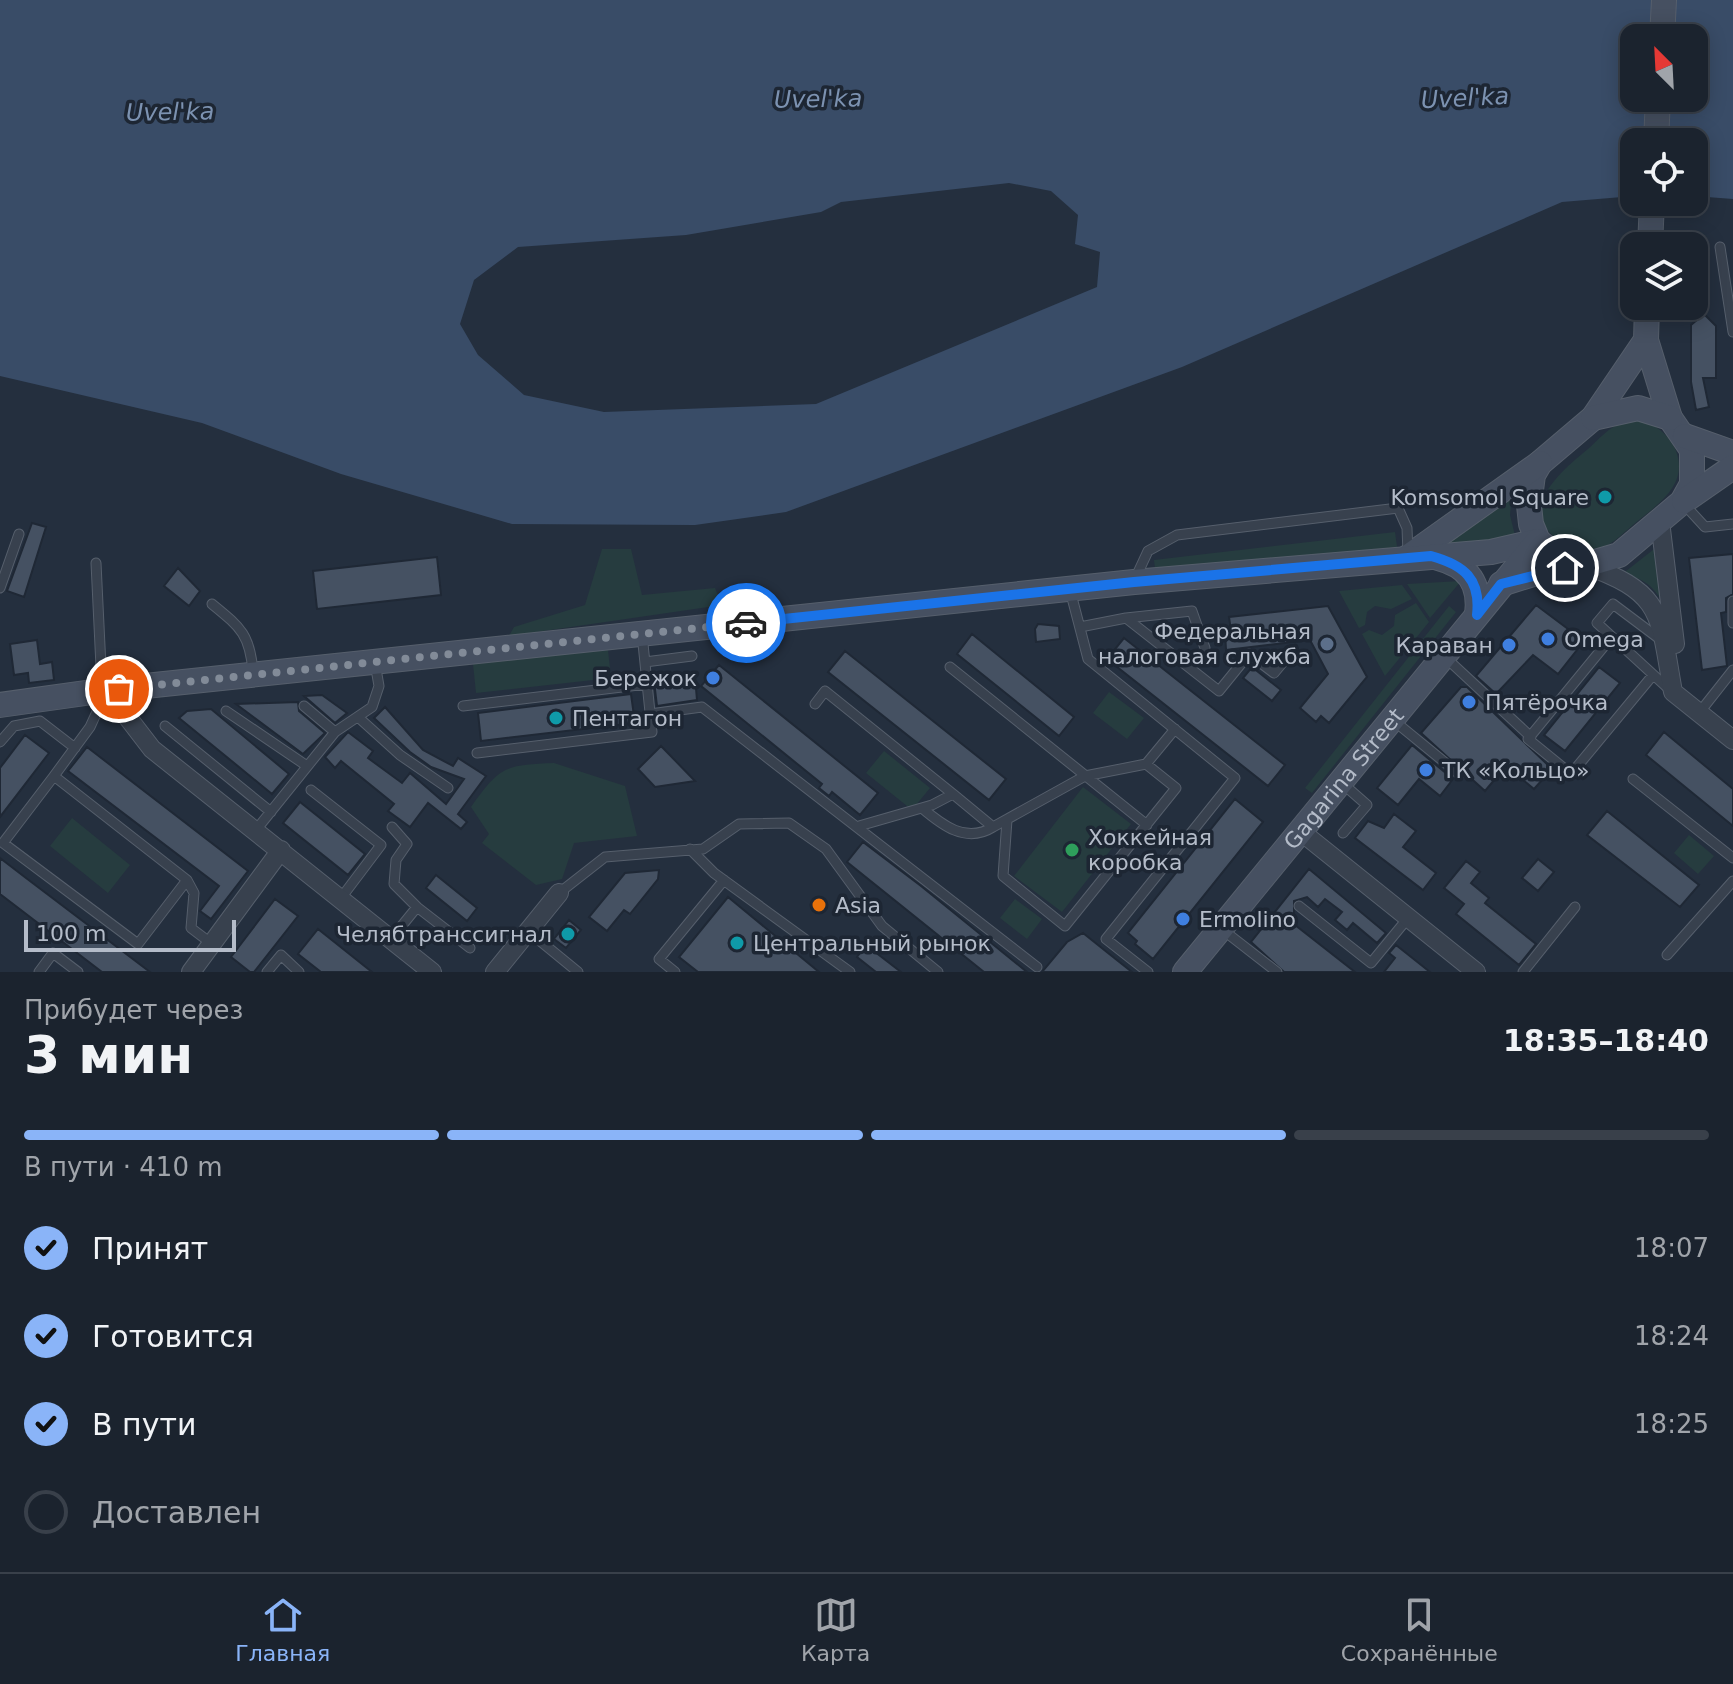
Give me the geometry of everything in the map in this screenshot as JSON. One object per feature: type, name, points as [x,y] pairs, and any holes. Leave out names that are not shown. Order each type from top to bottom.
[{"type":"street","points":[[1663,24],[1664,0]]},
{"type":"street","points":[[1647,320],[1646,340],[1695,468],[1692,484],[1682,502]]},
{"type":"street","points":[[1420,557],[1593,418],[1646,340]]},
{"type":"street","points":[[1593,418],[1638,408],[1733,453]]},
{"type":"street","points":[[1540,463],[1533,475],[1529,505],[1538,541],[1559,557],[1623,578],[1646,596],[1658,614],[1677,695],[1733,740]]},
{"type":"street","points":[[1501,584],[1546,570],[1585,565],[1619,555],[1682,502],[1733,467]]},
{"type":"street","points":[[1660,521],[1677,695]]},
{"type":"street","points":[[0,705],[113,689],[1134,582],[1491,552],[1538,541]]},
{"type":"street","name":"Gagarina Street","points":[[1185,972],[1538,541]]},
{"type":"street","points":[[1420,557],[1464,568],[1477,589],[1477,615]]},
{"type":"street","points":[[113,689],[122,710],[152,749],[432,972]]},
{"type":"street","points":[[1299,830],[1476,972]]},
{"type":"street","points":[[191,972],[281,850]]},
{"type":"street","points":[[495,972],[559,893]]},
{"type":"lane","points":[[1720,247],[1733,332]]},
{"type":"lane","points":[[1682,502],[1705,527],[1733,524]]},
{"type":"lane","points":[[1134,582],[1148,551],[1177,535],[1398,508],[1420,557]]},
{"type":"lane","points":[[0,588],[19,534]]},
{"type":"lane","points":[[96,563],[101,667],[113,689],[75,748],[2,842],[138,944],[187,880]]},
{"type":"lane","points":[[1069,590],[1088,659],[1235,778],[1106,939],[1148,972]]},
{"type":"lane","points":[[1733,601],[1733,623]]},
{"type":"lane","points":[[212,604],[242,629],[251,651],[253,675]]},
{"type":"lane","points":[[1664,642],[1613,604],[1597,623],[1610,639],[1677,695]]},
{"type":"lane","points":[[1080,627],[1126,618],[1192,611],[1205,648]]},
{"type":"lane","points":[[1126,618],[1219,691],[1249,654],[1274,673],[1289,655]]},
{"type":"lane","points":[[477,753],[652,732],[642,634]]},
{"type":"lane","points":[[1610,639],[1528,739],[1571,774],[1653,675]]},
{"type":"lane","points":[[645,662],[692,656]]},
{"type":"lane","points":[[1443,656],[1531,737]]},
{"type":"lane","points":[[256,830],[335,732],[372,707],[379,686],[375,663]]},
{"type":"lane","points":[[950,667],[1147,825]]},
{"type":"lane","points":[[1699,713],[1733,670]]},
{"type":"lane","points":[[463,706],[647,684]]},
{"type":"lane","points":[[815,704],[825,691],[993,827]]},
{"type":"lane","points":[[304,706],[335,732]]},
{"type":"lane","points":[[650,714],[702,707],[1037,967]]},
{"type":"lane","points":[[226,711],[307,766]]},
{"type":"lane","points":[[358,717],[400,755],[448,788]]},
{"type":"lane","points":[[1391,718],[1459,774]]},
{"type":"lane","points":[[0,742],[14,726],[40,721],[75,748]]},
{"type":"lane","points":[[165,726],[271,812]]},
{"type":"lane","points":[[922,808],[948,830],[986,832],[1085,776],[1146,764],[1175,729]]},
{"type":"lane","points":[[1007,820],[1003,876],[1065,926],[1176,788],[1146,764]]},
{"type":"lane","points":[[54,776],[187,880],[194,893],[191,928],[212,944]]},
{"type":"lane","points":[[1633,779],[1733,858]]},
{"type":"lane","points":[[1339,781],[1367,805],[1343,833]]},
{"type":"lane","points":[[311,790],[381,845],[341,898]]},
{"type":"lane","points":[[859,826],[922,808],[953,794]]},
{"type":"lane","points":[[559,893],[605,857],[703,849],[739,824],[789,823],[826,849],[882,926],[938,972]]},
{"type":"lane","points":[[392,827],[407,844],[396,860],[394,884],[417,907],[470,948]]},
{"type":"lane","points":[[690,849],[724,880],[850,972]]},
{"type":"lane","points":[[675,972],[659,959],[724,880]]},
{"type":"lane","points":[[1667,955],[1733,881]]},
{"type":"lane","points":[[1299,906],[1371,963],[1408,918]]},
{"type":"lane","points":[[391,939],[417,907]]},
{"type":"lane","points":[[1523,972],[1575,907]]},
{"type":"lane","points":[[1220,927],[1277,972]]},
{"type":"lane","points":[[528,931],[578,972]]},
{"type":"lane","points":[[39,972],[53,953],[78,972]]},
{"type":"lane","points":[[267,972],[281,955],[299,972]]},
{"type":"green space","points":[[1646,422],[1664,434],[1676,451],[1678,474],[1668,493],[1604,547],[1586,551],[1564,544],[1549,532],[1542,519],[1541,506],[1554,481],[1617,425]]},
{"type":"green space","points":[[1513,484],[1510,515],[1517,544],[1431,552]]},
{"type":"green space","points":[[1395,532],[1397,547],[1156,575],[1154,560]]},
{"type":"green space","points":[[1658,546],[1662,601],[1645,582],[1621,575]]},
{"type":"green space","points":[[602,549],[631,549],[642,595],[715,588],[722,605],[509,636],[514,627],[585,605]]},
{"type":"green space","points":[[1461,581],[1430,618],[1407,584]]},
{"type":"green space","points":[[1402,585],[1412,599],[1391,609],[1375,606],[1367,612],[1365,625],[1359,628],[1339,591]]},
{"type":"green space","points":[[1416,603],[1429,622],[1385,676],[1362,634],[1369,630],[1382,635],[1394,626],[1395,615]]},
{"type":"green space","points":[[1449,606],[1456,612],[1312,793],[1305,788]]},
{"type":"green space","points":[[608,650],[611,678],[476,693],[473,664]]},
{"type":"green space","points":[[1109,692],[1144,718],[1127,739],[1093,713]]},
{"type":"green space","points":[[884,751],[930,788],[912,810],[866,773]]},
{"type":"green space","points":[[554,763],[625,786],[637,836],[574,843],[562,879],[536,885],[482,843],[489,834],[471,807],[489,783],[505,770]]},
{"type":"green space","name":"Хоккейная коробка","points":[[1083,787],[1131,824],[1062,912],[1014,876]]},
{"type":"green space","points":[[72,818],[130,865],[108,893],[50,846]]},
{"type":"green space","points":[[1689,835],[1714,856],[1698,874],[1674,853]]},
{"type":"green space","points":[[1015,899],[1042,919],[1027,939],[1000,918]]},
{"type":"water","name":"Uvel'ka","points":[[0,0],[1733,0],[1733,199],[1708,197],[1708,128],[1620,128],[1620,197],[1562,202],[1182,367],[786,512],[695,525],[512,524],[341,474],[202,423],[0,376]],"holes":[[[1009,183],[1051,191],[1078,215],[1075,244],[1100,252],[1097,287],[816,404],[604,412],[524,395],[478,355],[460,324],[474,280],[518,247],[686,235],[821,212],[841,202]]]},
{"type":"building","points":[[1708,318],[1716,326],[1716,378],[1703,378],[1709,407],[1696,410],[1691,382],[1691,325]]},
{"type":"building","points":[[32,523],[46,527],[24,597],[7,591]]},
{"type":"building","points":[[1733,554],[1733,594],[1726,598],[1726,612],[1721,613],[1727,666],[1702,670],[1689,558]]},
{"type":"building","points":[[437,557],[441,595],[317,609],[313,571]]},
{"type":"building","points":[[178,568],[200,591],[189,606],[164,586]]},
{"type":"building","name":"Omega","points":[[1536,605],[1584,641],[1558,674],[1533,655],[1496,694],[1476,676]]},
{"type":"building","points":[[1328,606],[1367,677],[1329,723],[1321,716],[1316,722],[1300,708],[1328,674],[1310,640],[1226,650],[1225,631],[1231,631],[1229,617]]},
{"type":"building","points":[[1038,624],[1059,626],[1060,639],[1036,642],[1035,629]]},
{"type":"building","points":[[972,634],[1074,717],[1059,736],[957,654]]},
{"type":"building","points":[[1124,638],[1285,765],[1268,786],[1107,659]]},
{"type":"building","points":[[37,640],[40,664],[52,662],[54,680],[29,683],[28,673],[14,675],[10,644]]},
{"type":"building","points":[[845,651],[1006,779],[989,800],[828,672]]},
{"type":"building","points":[[719,665],[878,793],[860,815],[832,792],[829,796],[819,788],[822,784],[701,686]]},
{"type":"building","points":[[1252,667],[1281,690],[1272,701],[1243,678]]},
{"type":"building","points":[[1599,667],[1620,683],[1565,751],[1544,735]]},
{"type":"building","points":[[695,677],[697,700],[657,706],[654,681]]},
{"type":"building","points":[[1461,687],[1467,687],[1552,769],[1534,789],[1506,766],[1485,791],[1421,733]]},
{"type":"building","name":"Пентагон","points":[[631,694],[635,723],[481,741],[478,713]]},
{"type":"building","points":[[322,695],[347,713],[335,723],[304,696]]},
{"type":"building","points":[[298,702],[299,711],[325,733],[303,754],[236,704]]},
{"type":"building","points":[[385,707],[423,750],[453,766],[458,758],[486,776],[458,814],[467,822],[461,829],[428,803],[410,827],[388,811],[394,804],[341,761],[335,768],[325,757],[348,732],[373,751],[368,758],[402,783],[410,773],[446,804],[464,779],[431,767],[410,752],[374,718]]},
{"type":"building","points":[[211,709],[289,774],[272,794],[179,718],[187,711]]},
{"type":"building","points":[[1664,732],[1733,789],[1733,826],[1646,755]]},
{"type":"building","points":[[25,735],[49,753],[0,817],[0,768]]},
{"type":"building","points":[[1412,745],[1453,779],[1440,796],[1419,779],[1398,805],[1377,788]]},
{"type":"building","points":[[661,746],[695,781],[655,787],[638,769]]},
{"type":"building","points":[[87,747],[248,871],[211,919],[200,911],[219,886],[68,771]]},
{"type":"building","points":[[1235,799],[1263,822],[1153,959],[1135,944],[1137,941],[1128,933]]},
{"type":"building","points":[[300,802],[365,854],[348,875],[283,823]]},
{"type":"building","points":[[1607,811],[1699,885],[1680,907],[1587,835]]},
{"type":"building","points":[[1394,814],[1416,831],[1403,847],[1436,873],[1423,890],[1355,838],[1368,821],[1384,828]]},
{"type":"building","points":[[863,842],[1027,972],[984,972],[847,862]]},
{"type":"building","points":[[0,858],[150,972],[102,972],[0,894]]},
{"type":"building","points":[[1538,859],[1554,872],[1538,891],[1522,878]]},
{"type":"building","points":[[1466,861],[1480,872],[1471,883],[1489,898],[1485,903],[1536,944],[1519,965],[1456,914],[1464,904],[1444,888]]},
{"type":"building","points":[[1309,869],[1386,933],[1377,943],[1353,923],[1347,930],[1335,920],[1342,912],[1325,899],[1318,907],[1307,897],[1294,901],[1294,915],[1290,921],[1355,972],[1284,972],[1251,942]]},
{"type":"building","points":[[659,870],[658,879],[630,914],[624,910],[607,931],[589,917],[625,873]]},
{"type":"building","points":[[436,875],[477,908],[467,921],[426,888]]},
{"type":"building","name":"Центральный рынок","points":[[728,897],[819,972],[698,972],[679,957]]},
{"type":"building","points":[[275,899],[298,916],[254,972],[250,972],[231,957]]},
{"type":"building","name":"Челябтранссигнал","points":[[569,920],[581,930],[566,948],[554,939]]},
{"type":"building","points":[[318,929],[372,972],[321,972],[298,954]]},
{"type":"building","points":[[1083,933],[1132,972],[1042,972],[1067,942]]},
{"type":"building","points":[[866,945],[901,972],[876,972],[857,957]]},
{"type":"building","points":[[1396,945],[1430,972],[1384,972],[1395,958],[1389,953]]},
{"type":"way so far","points":[[119,689],[746,623]]},
{"type":"place","name":"Komsomol Square","points":[[1605,497]]},
{"type":"place","name":"Omega","points":[[1548,639]]},
{"type":"place","name":"Федеральная налоговая служба","points":[[1327,644]]},
{"type":"place","name":"Караван","points":[[1509,645]]},
{"type":"place","name":"Бережок","points":[[713,678]]},
{"type":"place","name":"Пятёрочка","points":[[1469,702]]},
{"type":"place","name":"Пентагон","points":[[556,718]]},
{"type":"place","name":"ТК «Кольцо»","points":[[1426,770]]},
{"type":"place","name":"Хоккейная коробка","points":[[1072,850]]},
{"type":"place","name":"Asia","points":[[819,905]]},
{"type":"place","name":"Ermolino","points":[[1183,919]]},
{"type":"place","name":"Челябтранссигнал","points":[[568,934]]},
{"type":"place","name":"Центральный рынок","points":[[737,943]]},
{"type":"route","points":[[746,623],[1134,582],[1431,556],[1450,561],[1464,568],[1471,576],[1479,601],[1477,615],[1501,584],[1546,570],[1565,568]]}]
